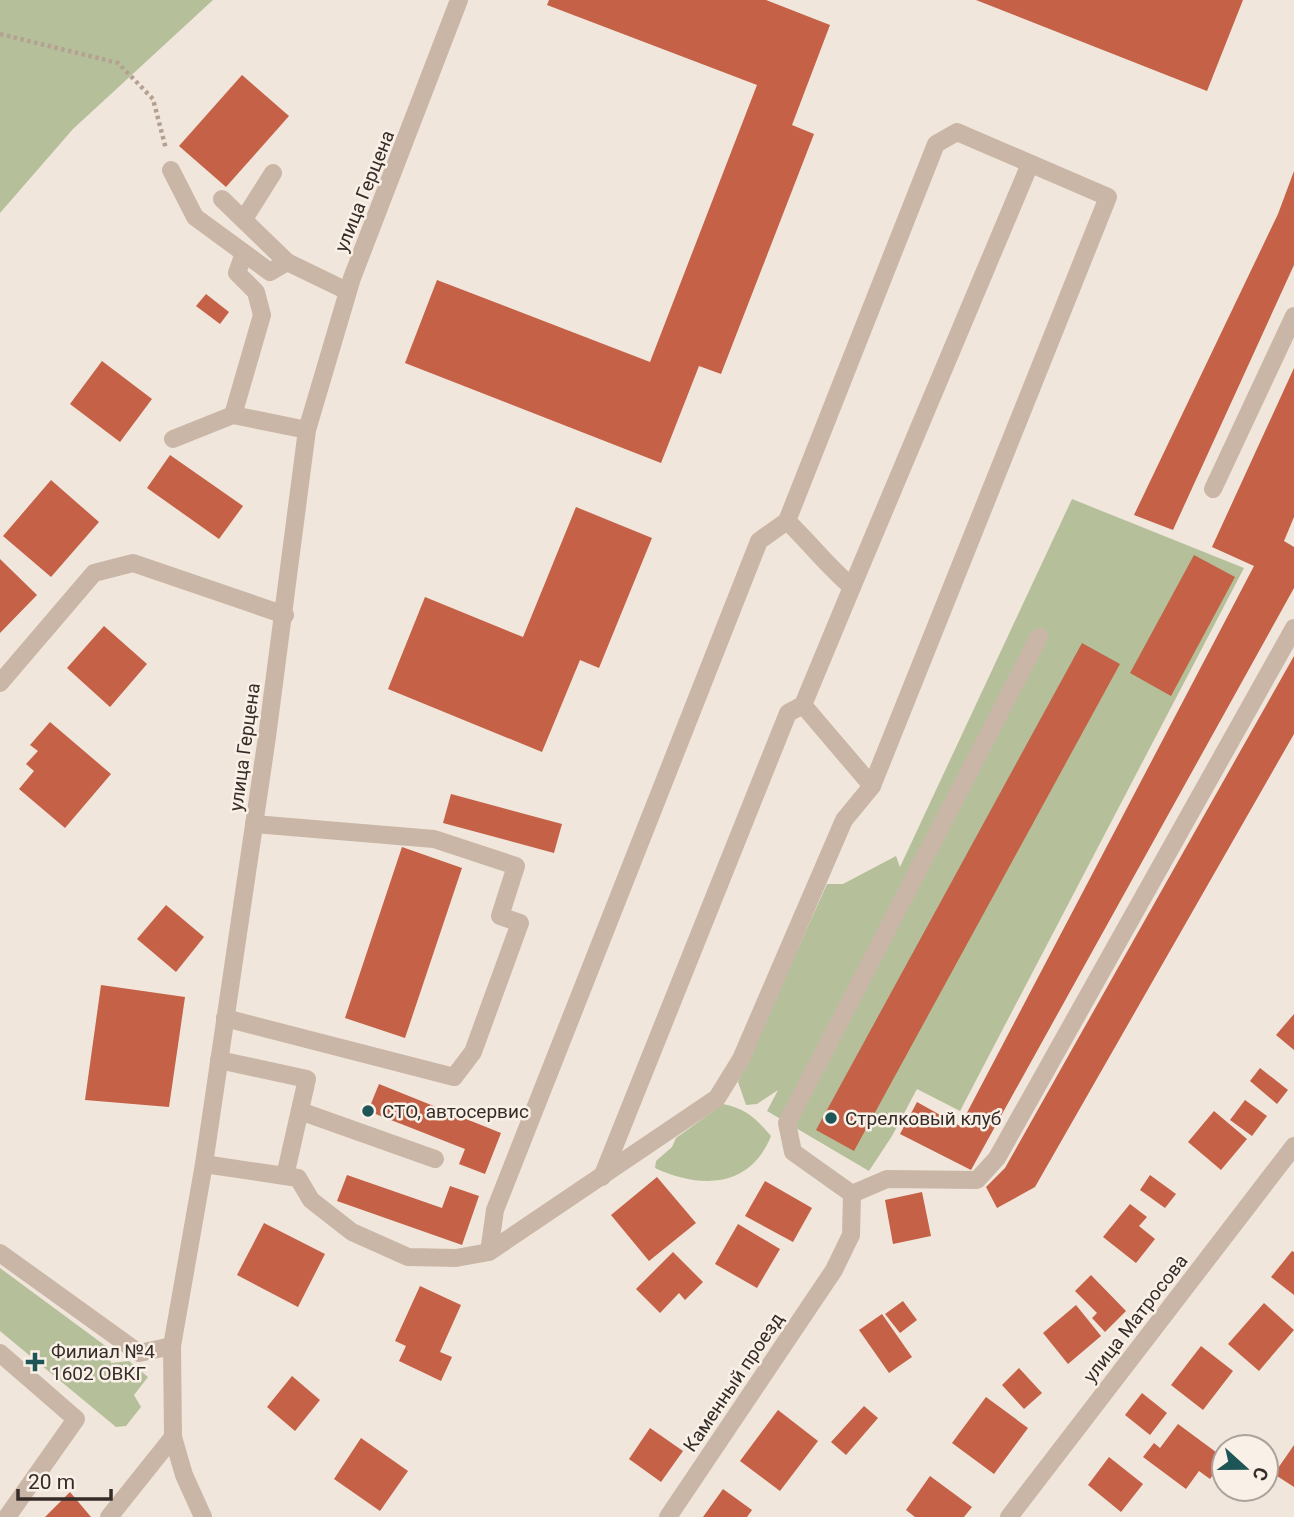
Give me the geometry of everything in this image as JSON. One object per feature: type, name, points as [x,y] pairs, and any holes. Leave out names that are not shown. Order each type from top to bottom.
[{"type":"street","name":"улица Герцена","points":[[204,1517],[184,1475],[173,1437],[172,1346],[204,1164],[285,615],[307,430],[347,291],[458,0]]},
{"type":"street","points":[[204,1164],[298,1178],[311,1200],[352,1232],[408,1257],[456,1258],[489,1252],[717,1098],[741,1059],[844,820],[872,786],[1108,197],[957,132],[936,144],[787,521],[759,541],[495,1210],[489,1252]]},
{"type":"street","points":[[602,1177],[788,713],[803,705],[1030,164]]},
{"type":"street","points":[[171,170],[195,217],[270,272],[287,262]]},
{"type":"street","points":[[244,219],[273,173]]},
{"type":"street","points":[[222,199],[287,262],[347,291]]},
{"type":"street","points":[[233,415],[262,315],[256,292],[237,273],[244,253]]},
{"type":"street","points":[[1213,489],[1294,316]]},
{"type":"street","points":[[173,439],[233,415],[307,430]]},
{"type":"street","points":[[787,521],[818,551],[829,568],[852,587]]},
{"type":"street","points":[[0,683],[94,573],[133,564],[285,615]]},
{"type":"street","points":[[1039,636],[787,1123],[793,1152],[852,1194],[887,1179],[976,1180],[997,1158],[1294,628]]},
{"type":"street","points":[[803,705],[872,786]]},
{"type":"street","points":[[225,1018],[454,1077],[473,1052],[520,923],[500,916],[516,866],[434,839],[254,824]]},
{"type":"street","points":[[219,1060],[307,1079],[285,1176]]},
{"type":"street","points":[[300,1111],[435,1159]]},
{"type":"street","name":"улица Матросова","points":[[1009,1517],[1294,1146]]},
{"type":"street","name":"Каменный проезд","points":[[668,1517],[834,1270],[851,1235],[852,1194]]},
{"type":"street","points":[[0,1253],[139,1353],[172,1346]]},
{"type":"street","points":[[0,1353],[76,1419],[7,1517]]},
{"type":"street","points":[[109,1517],[173,1437]]},
{"type":"path","points":[[0,34],[118,63],[153,99],[171,170]]},
{"type":"green space","points":[[0,0],[213,0],[73,129],[0,213]]},
{"type":"green space","points":[[1072,499],[1244,568],[960,1111],[917,1089],[892,1136],[869,1171],[767,1111],[778,1090],[757,1104],[746,1105],[738,1082],[827,884],[843,884],[896,856],[900,867]]},
{"type":"green space","points":[[723,1104],[750,1115],[771,1136],[762,1153],[750,1166],[737,1175],[706,1181],[672,1175],[655,1168],[656,1161],[672,1147],[676,1138]]},
{"type":"green space","points":[[0,1268],[107,1347],[111,1363],[129,1361],[148,1377],[134,1395],[141,1407],[126,1426],[116,1427],[0,1331]]},
{"type":"building","points":[[549,0],[766,0],[830,25],[792,125],[814,134],[721,374],[699,366],[661,463],[405,363],[437,280],[650,362],[757,85],[547,5]]},
{"type":"building","points":[[976,0],[1243,0],[1207,91]]},
{"type":"building","points":[[242,75],[289,116],[226,187],[179,146]]},
{"type":"building","points":[[1294,171],[1294,265],[1173,530],[1134,515],[1278,214]]},
{"type":"building","points":[[206,294],[229,312],[220,324],[196,306]]},
{"type":"building","points":[[102,361],[152,399],[120,442],[70,404]]},
{"type":"building","points":[[1294,368],[1294,517],[1284,541],[1294,547],[1294,588],[971,1170],[900,1134],[917,1102],[960,1126],[1254,566],[1212,547]]},
{"type":"building","points":[[170,455],[243,506],[219,539],[147,488]]},
{"type":"building","points":[[51,480],[99,522],[51,577],[3,536]]},
{"type":"building","points":[[576,507],[652,538],[599,668],[580,660],[542,752],[388,689],[425,597],[523,637]]},
{"type":"building","points":[[1194,555],[1235,577],[1171,696],[1130,673]]},
{"type":"building","points":[[0,559],[37,595],[0,633]]},
{"type":"building","points":[[104,626],[147,664],[110,707],[67,668]]},
{"type":"building","points":[[1082,643],[1120,664],[854,1151],[816,1130]]},
{"type":"building","points":[[1294,656],[1294,734],[1035,1187],[997,1208],[986,1187],[1005,1168]]},
{"type":"building","points":[[50,722],[111,774],[65,828],[19,789],[34,771],[26,764],[38,751],[30,745]]},
{"type":"building","points":[[451,794],[562,824],[554,853],[443,823]]},
{"type":"building","points":[[402,847],[462,868],[405,1038],[345,1018]]},
{"type":"building","points":[[166,905],[204,937],[176,972],[137,939]]},
{"type":"building","points":[[101,985],[185,997],[169,1107],[85,1100]]},
{"type":"building","points":[[1294,1014],[1294,1050],[1276,1035]]},
{"type":"building","points":[[1260,1068],[1288,1090],[1277,1104],[1250,1081]]},
{"type":"building","points":[[379,1084],[501,1133],[485,1174],[459,1164],[465,1149],[368,1111]]},
{"type":"building","points":[[1245,1100],[1267,1116],[1252,1136],[1230,1120]]},
{"type":"building","points":[[1214,1111],[1247,1139],[1221,1170],[1188,1142]]},
{"type":"building","points":[[347,1175],[442,1208],[450,1186],[479,1196],[462,1245],[337,1201]]},
{"type":"building","points":[[1150,1175],[1176,1194],[1165,1208],[1140,1190]]},
{"type":"building","points":[[657,1177],[696,1223],[649,1261],[611,1215]]},
{"type":"building","points":[[765,1181],[812,1208],[793,1242],[745,1216]]},
{"type":"building","points":[[922,1192],[931,1236],[893,1244],[885,1200]]},
{"type":"building","points":[[1130,1204],[1147,1217],[1139,1226],[1155,1239],[1136,1263],[1103,1237]]},
{"type":"building","points":[[264,1223],[325,1254],[298,1307],[237,1275]]},
{"type":"building","points":[[738,1224],[780,1249],[757,1288],[715,1264]]},
{"type":"building","points":[[1292,1251],[1294,1252],[1294,1295],[1271,1277]]},
{"type":"building","points":[[673,1252],[703,1282],[685,1300],[679,1293],[660,1313],[636,1289]]},
{"type":"building","points":[[1091,1275],[1126,1311],[1105,1332],[1092,1318],[1097,1313],[1075,1291]]},
{"type":"building","points":[[420,1286],[461,1305],[440,1352],[452,1357],[441,1381],[399,1361],[406,1346],[395,1341]]},
{"type":"building","points":[[903,1301],[917,1320],[900,1333],[885,1314]]},
{"type":"building","points":[[1264,1303],[1294,1330],[1259,1371],[1228,1344]]},
{"type":"building","points":[[1076,1305],[1101,1336],[1068,1364],[1043,1333]]},
{"type":"building","points":[[882,1314],[912,1357],[889,1373],[859,1330]]},
{"type":"building","points":[[1201,1346],[1233,1371],[1203,1410],[1171,1385]]},
{"type":"building","points":[[1019,1368],[1042,1393],[1024,1409],[1002,1385]]},
{"type":"building","points":[[292,1376],[320,1400],[295,1431],[267,1407]]},
{"type":"building","points":[[1142,1393],[1167,1413],[1150,1435],[1125,1415]]},
{"type":"building","points":[[986,1397],[1028,1428],[994,1474],[952,1443]]},
{"type":"building","points":[[864,1406],[878,1418],[846,1455],[831,1442]]},
{"type":"building","points":[[778,1410],[818,1441],[780,1491],[740,1461]]},
{"type":"building","points":[[1178,1424],[1210,1448],[1210,1479],[1199,1471],[1186,1489],[1143,1457],[1154,1443],[1160,1448]]},
{"type":"building","points":[[650,1428],[683,1451],[661,1482],[629,1459]]},
{"type":"building","points":[[361,1438],[408,1471],[380,1511],[334,1479]]},
{"type":"building","points":[[1294,1445],[1294,1487],[1280,1478],[1280,1465]]},
{"type":"building","points":[[1109,1457],[1143,1484],[1121,1512],[1088,1485]]},
{"type":"building","points":[[930,1476],[972,1507],[964,1517],[915,1517],[906,1510]]},
{"type":"building","points":[[723,1489],[752,1510],[747,1517],[703,1517]]},
{"type":"building","points":[[70,1492],[91,1517],[45,1517]]},
{"type":"place","name":"СТО, автосервис","points":[[368,1111]]},
{"type":"place","name":"Стрелковый клуб","points":[[831,1118]]},
{"type":"place","name":"Филиал №4 1602 ОВКГ","points":[[35,1362]]}]
